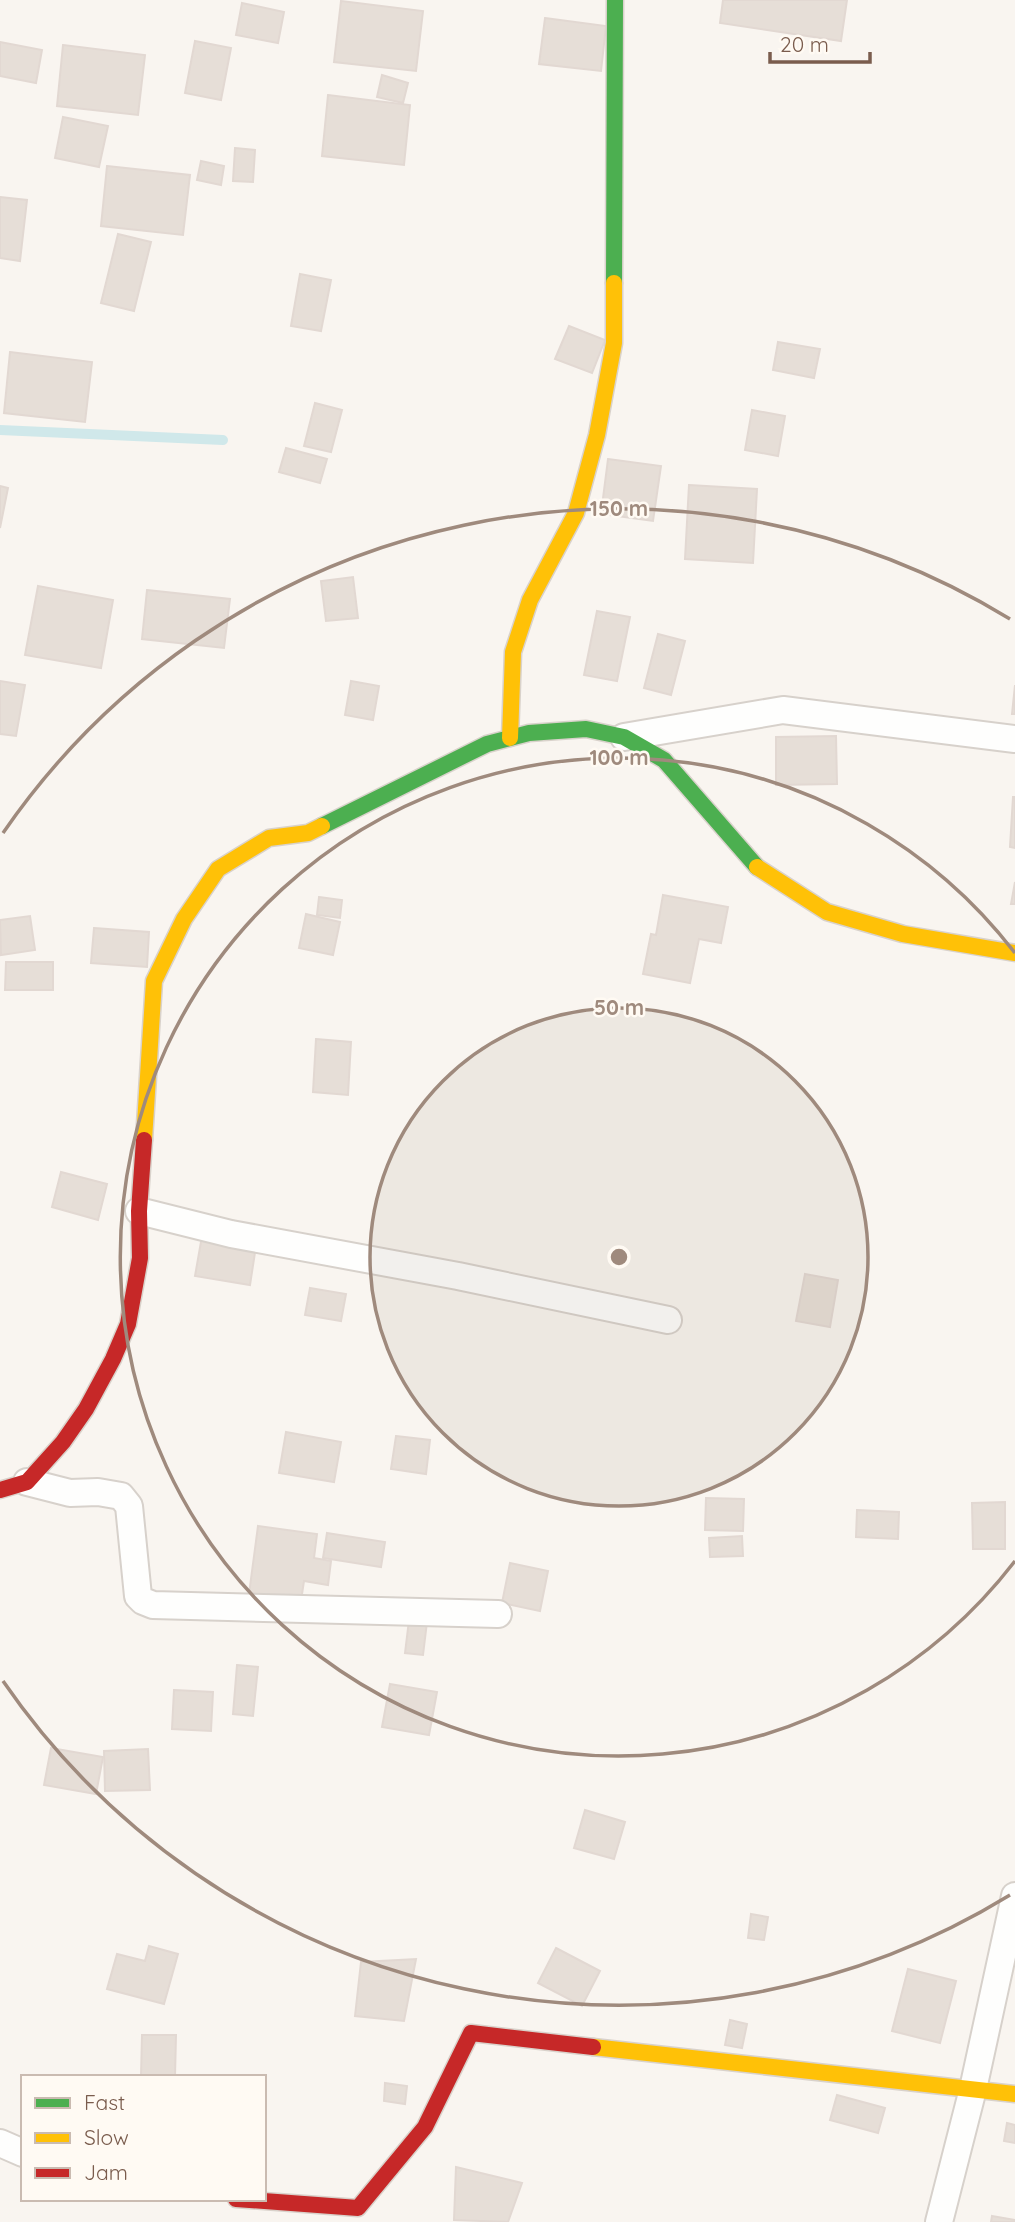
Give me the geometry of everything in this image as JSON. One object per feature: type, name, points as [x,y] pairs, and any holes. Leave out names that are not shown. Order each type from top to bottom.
[{"type":"street","points":[[510,738],[513,652],[530,600],[576,513],[597,435],[614,343],[615,0]]},
{"type":"street","points":[[624,737],[783,710],[1015,739]]},
{"type":"street","points":[[27,1482],[63,1442],[86,1409],[128,1324],[140,1258],[139,1211],[154,981],[184,919],[218,869],[269,838],[308,833],[487,744],[529,733],[586,729],[624,737],[664,760],[753,865],[827,912],[903,934],[1015,953]]},
{"type":"street","points":[[139,1211],[230,1234],[458,1276],[668,1320]]},
{"type":"street","points":[[0,1490],[27,1482],[70,1493],[99,1492],[121,1496],[129,1506],[138,1596],[153,1605],[498,1614]]},
{"type":"street","points":[[939,2222],[974,2089],[1015,1896]]},
{"type":"street","points":[[263,2201],[358,2208],[425,2127],[471,2033],[1015,2094]]},
{"type":"street","points":[[0,2143],[21,2152]]},
{"type":"building","points":[[723,0],[847,0],[841,41],[720,23]]},
{"type":"building","points":[[341,1],[423,11],[416,71],[334,62]]},
{"type":"building","points":[[242,3],[284,12],[278,43],[236,35]]},
{"type":"building","points":[[545,18],[606,26],[601,71],[539,64]]},
{"type":"building","points":[[195,41],[231,48],[221,100],[185,93]]},
{"type":"building","points":[[0,42],[42,50],[36,83],[0,76]]},
{"type":"building","points":[[63,45],[145,55],[138,115],[57,106]]},
{"type":"building","points":[[382,75],[408,83],[403,103],[377,97]]},
{"type":"building","points":[[328,95],[410,105],[404,165],[322,156]]},
{"type":"building","points":[[63,117],[108,126],[99,167],[55,158]]},
{"type":"building","points":[[235,148],[255,150],[253,182],[233,181]]},
{"type":"building","points":[[201,161],[224,166],[221,185],[197,180]]},
{"type":"building","points":[[107,166],[190,175],[183,235],[101,226]]},
{"type":"building","points":[[0,197],[27,200],[20,261],[0,258]]},
{"type":"building","points":[[118,234],[151,242],[134,311],[101,303]]},
{"type":"building","points":[[300,274],[331,280],[321,331],[291,326]]},
{"type":"building","points":[[569,326],[605,340],[592,373],[555,359]]},
{"type":"building","points":[[778,342],[820,349],[814,378],[773,370]]},
{"type":"building","points":[[10,352],[92,362],[85,422],[4,413]]},
{"type":"building","points":[[315,403],[342,410],[331,452],[304,446]]},
{"type":"building","points":[[752,410],[785,416],[778,456],[745,450]]},
{"type":"building","points":[[286,448],[327,459],[320,483],[279,472]]},
{"type":"building","points":[[608,459],[661,466],[653,521],[601,514]]},
{"type":"building","points":[[689,485],[757,489],[753,563],[685,559]]},
{"type":"building","points":[[0,486],[8,488],[0,528]]},
{"type":"building","points":[[353,577],[358,618],[326,621],[321,581]]},
{"type":"building","points":[[38,586],[113,600],[101,668],[25,655]]},
{"type":"building","points":[[147,590],[230,599],[224,648],[142,639]]},
{"type":"building","points":[[597,611],[630,617],[617,681],[584,675]]},
{"type":"building","points":[[658,634],[685,641],[671,695],[644,688]]},
{"type":"building","points":[[0,681],[25,685],[16,736],[0,734]]},
{"type":"building","points":[[351,681],[379,686],[373,720],[345,715]]},
{"type":"building","points":[[1015,685],[1015,714],[1012,714]]},
{"type":"building","points":[[836,736],[837,784],[776,785],[776,737]]},
{"type":"building","points":[[1015,797],[1015,848],[1010,847]]},
{"type":"building","points":[[1015,882],[1015,904],[1011,904]]},
{"type":"building","points":[[663,895],[728,907],[721,943],[699,939],[690,983],[643,974],[651,934],[656,935]]},
{"type":"building","points":[[319,897],[342,900],[340,918],[317,915]]},
{"type":"building","points":[[306,914],[340,922],[333,955],[299,948]]},
{"type":"building","points":[[30,916],[35,950],[1,955],[0,920]]},
{"type":"building","points":[[94,928],[149,932],[147,967],[91,963]]},
{"type":"building","points":[[6,962],[53,962],[53,990],[5,990]]},
{"type":"building","points":[[316,1039],[351,1042],[348,1095],[313,1092]]},
{"type":"building","points":[[61,1172],[107,1184],[98,1220],[52,1207]]},
{"type":"building","points":[[202,1236],[256,1246],[250,1285],[195,1276]]},
{"type":"building","points":[[805,1274],[838,1280],[830,1327],[796,1321]]},
{"type":"building","points":[[310,1288],[346,1294],[341,1321],[305,1315]]},
{"type":"building","points":[[286,1432],[341,1442],[334,1482],[279,1473]]},
{"type":"building","points":[[396,1436],[430,1440],[426,1474],[391,1469]]},
{"type":"building","points":[[706,1498],[744,1499],[743,1531],[705,1530]]},
{"type":"building","points":[[1005,1502],[1005,1549],[973,1549],[972,1503]]},
{"type":"building","points":[[857,1510],[899,1512],[898,1539],[856,1537]]},
{"type":"building","points":[[258,1526],[317,1534],[314,1558],[331,1561],[328,1585],[304,1581],[301,1601],[249,1594]]},
{"type":"building","points":[[327,1533],[385,1542],[381,1567],[323,1558]]},
{"type":"building","points":[[742,1536],[743,1556],[710,1557],[709,1538]]},
{"type":"building","points":[[510,1563],[548,1571],[540,1611],[502,1603]]},
{"type":"building","points":[[409,1620],[427,1622],[423,1655],[405,1653]]},
{"type":"building","points":[[237,1665],[258,1667],[253,1716],[233,1714]]},
{"type":"building","points":[[390,1684],[437,1692],[429,1735],[382,1727]]},
{"type":"building","points":[[174,1690],[213,1692],[211,1731],[172,1729]]},
{"type":"building","points":[[51,1748],[103,1757],[96,1794],[44,1785]]},
{"type":"building","points":[[148,1749],[150,1790],[105,1791],[104,1751]]},
{"type":"building","points":[[585,1810],[625,1822],[614,1859],[574,1848]]},
{"type":"building","points":[[751,1914],[768,1917],[764,1940],[748,1938]]},
{"type":"building","points":[[149,1946],[178,1954],[164,2004],[107,1989],[117,1954],[145,1961]]},
{"type":"building","points":[[556,1948],[600,1971],[582,2006],[538,1983]]},
{"type":"building","points":[[416,1959],[404,2021],[355,2016],[361,1962]]},
{"type":"building","points":[[908,1969],[956,1981],[940,2043],[892,2031]]},
{"type":"building","points":[[730,2020],[747,2024],[742,2048],[725,2045]]},
{"type":"building","points":[[142,2035],[176,2035],[175,2075],[141,2075]]},
{"type":"building","points":[[385,2083],[407,2086],[405,2104],[384,2101]]},
{"type":"building","points":[[837,2095],[885,2108],[878,2133],[830,2120]]},
{"type":"building","points":[[1007,2123],[1015,2125],[1015,2143],[1004,2141]]},
{"type":"building","points":[[456,2167],[522,2183],[508,2222],[454,2220]]},
{"type":"building","points":[[992,2216],[1015,2220],[1015,2222],[991,2222]]},
{"type":"waterway","points":[[0,430],[223,440]]},
{"type":"traffic: fast","points":[[614,283],[615,0]]},
{"type":"traffic: fast","points":[[322,826],[487,744],[529,733],[586,729],[624,737],[664,760],[757,867]]},
{"type":"traffic: slow","points":[[510,738],[513,652],[530,600],[576,513],[597,435],[614,343],[614,283]]},
{"type":"traffic: slow","points":[[144,1140],[154,981],[184,919],[218,869],[269,838],[308,833],[322,826]]},
{"type":"traffic: slow","points":[[757,867],[827,912],[903,934],[1015,953]]},
{"type":"traffic: slow","points":[[593,2047],[1015,2094]]},
{"type":"traffic: jam","points":[[0,1490],[27,1482],[63,1442],[86,1409],[128,1324],[140,1258],[139,1211],[144,1140]]},
{"type":"traffic: jam","points":[[263,2201],[358,2208],[425,2127],[471,2033],[593,2047]]}]
